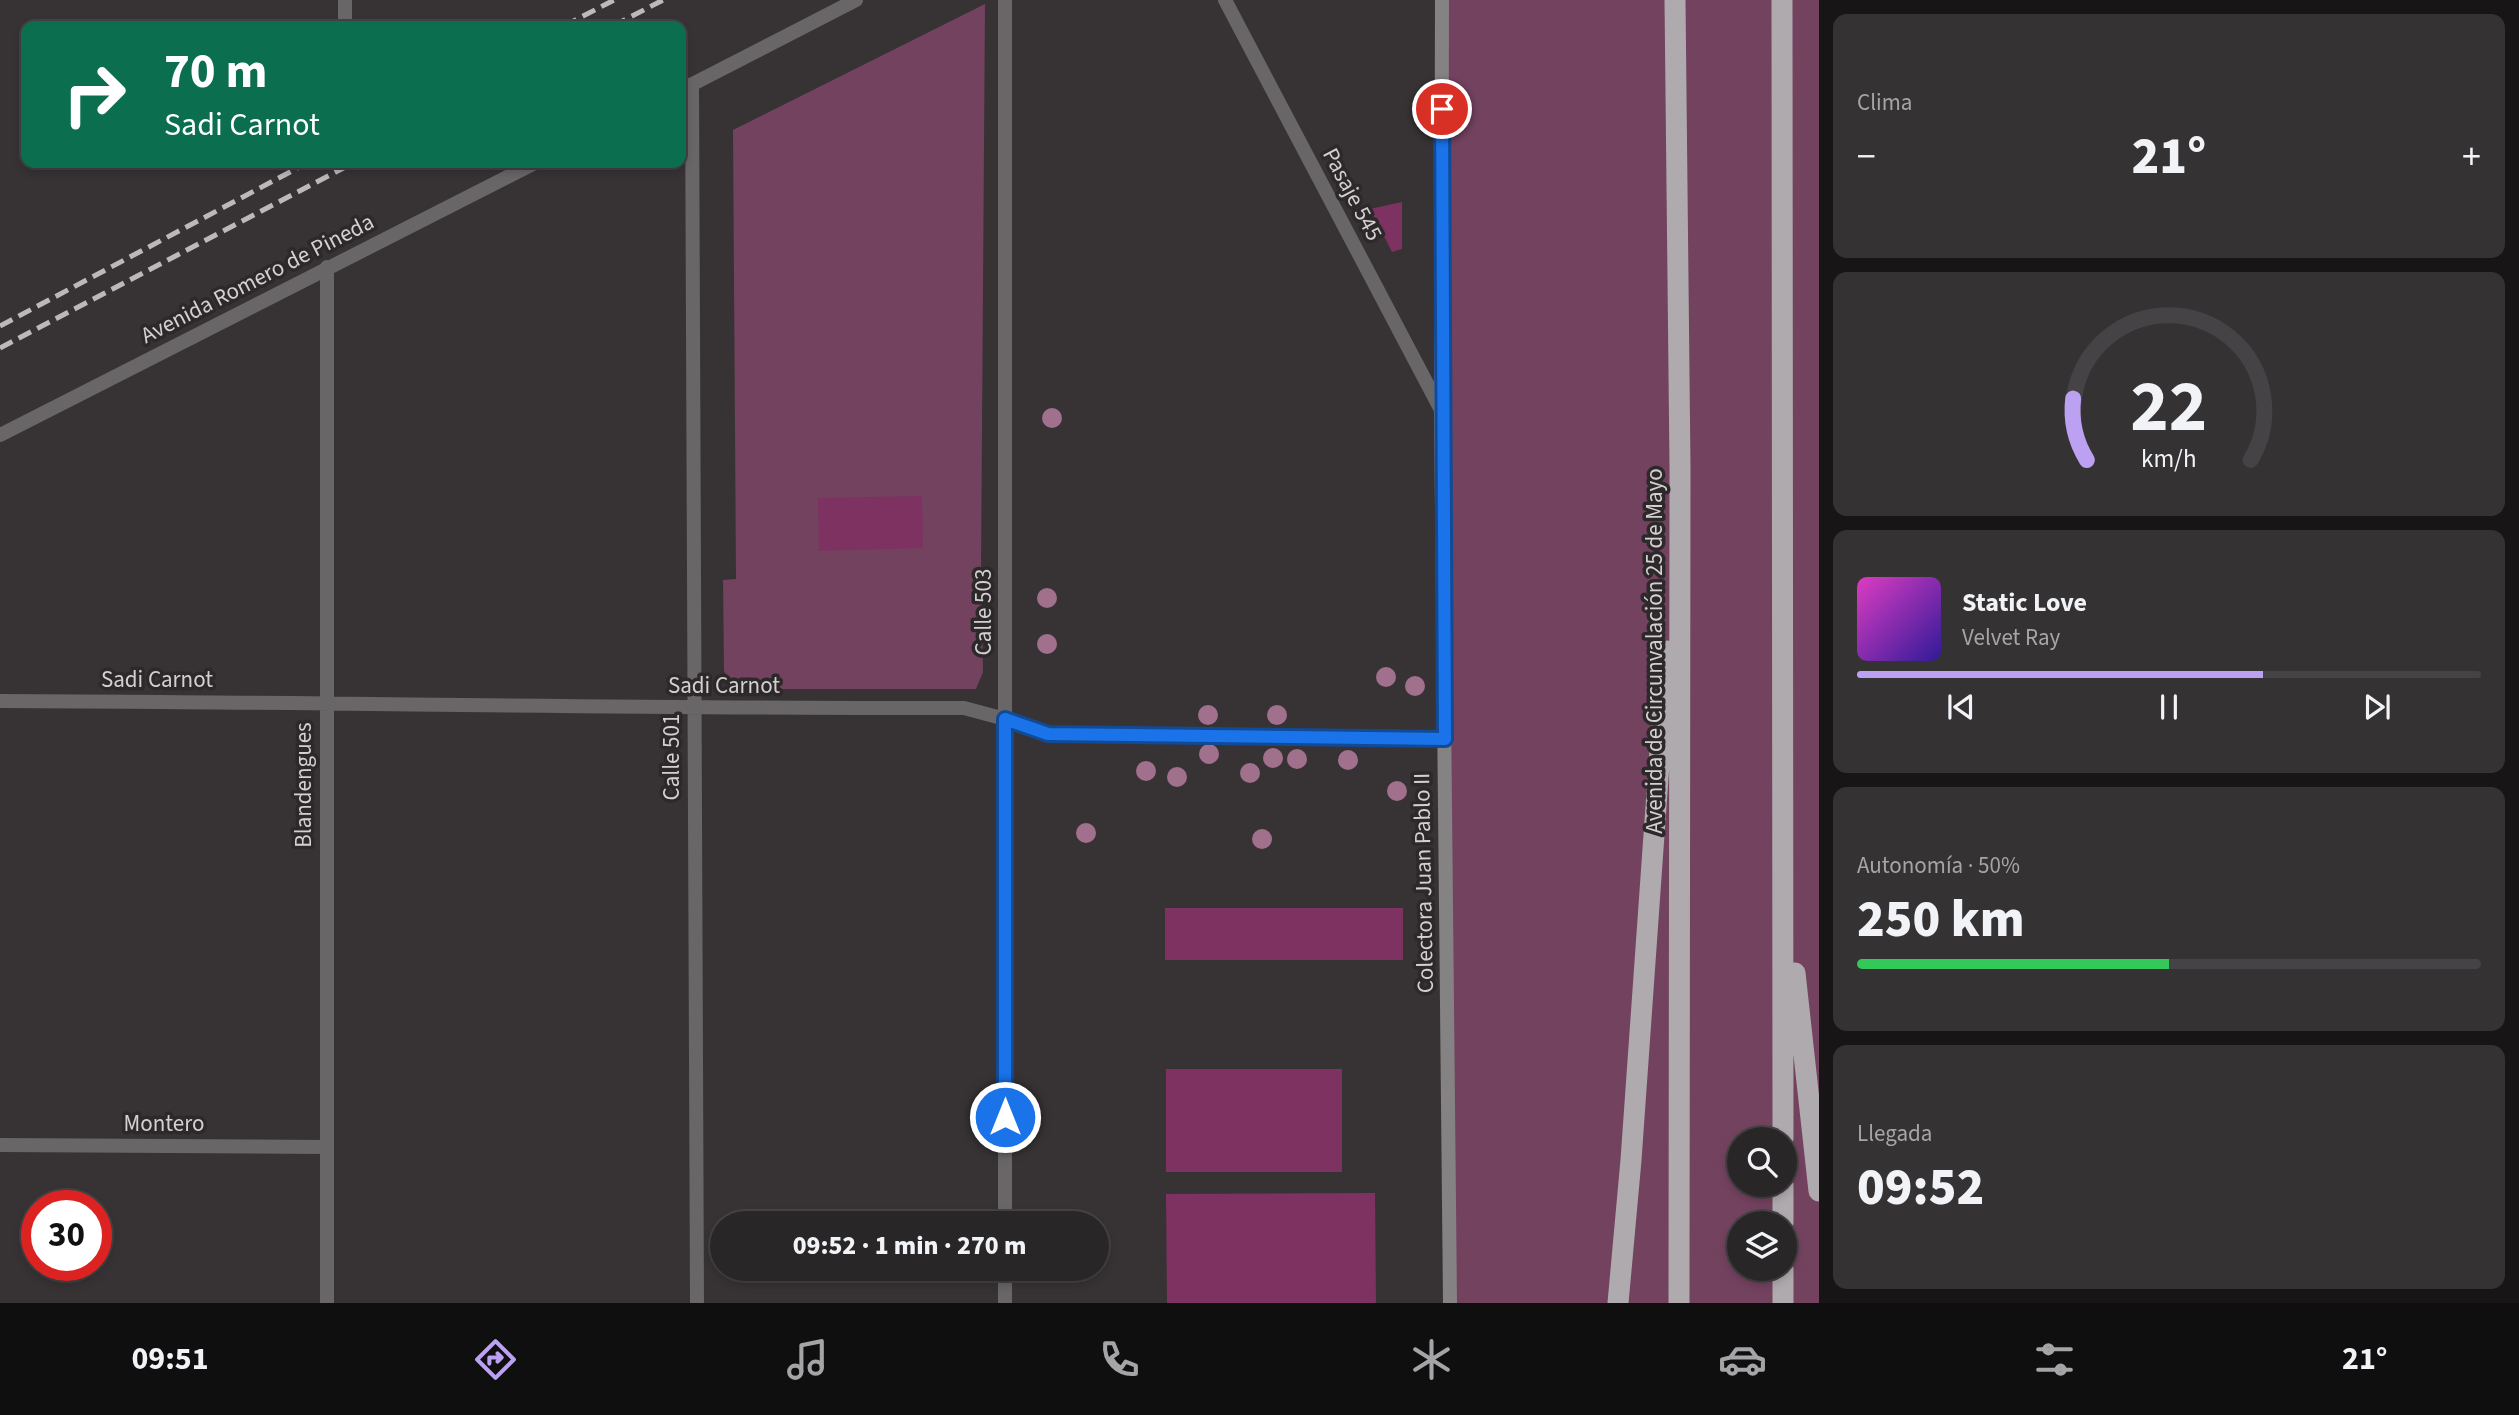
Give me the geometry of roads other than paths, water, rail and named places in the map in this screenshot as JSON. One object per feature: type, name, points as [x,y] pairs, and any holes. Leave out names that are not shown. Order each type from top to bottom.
[{"type":"highway","name":"Avenida de Circunvalación 25 de Mayo","points":[[1675,0],[1680,467],[1679,1303]]},
{"type":"highway","points":[[1782,0],[1783,1127]]},
{"type":"highway","points":[[1618,1303],[1633,1132],[1680,467]]},
{"type":"highway","points":[[1783,866],[1819,1191]]},
{"type":"highway","points":[[1783,1281],[1783,1303]]},
{"type":"main road","name":"Colectora Juan Pablo II","points":[[1442,0],[1441,410],[1450,1303]]},
{"type":"street","points":[[345,0],[345,21]]},
{"type":"street","points":[[686,87],[856,0]]},
{"type":"street","name":"Calle 503","points":[[1005,0],[1006,1211]]},
{"type":"street","name":"Pasaje 545","points":[[1225,0],[1441,410]]},
{"type":"street","name":"Calle 501","points":[[686,87],[697,1303]]},
{"type":"street","name":"Avenida Romero de Pineda","points":[[0,435],[525,168]]},
{"type":"street","name":"Blandengues","points":[[327,267],[327,1303]]},
{"type":"street","name":"Sadi Carnot","points":[[0,701],[326,702],[693,709],[964,708],[1048,734],[1445,739]]},
{"type":"street","name":"Montero","points":[[0,1145],[327,1147]]},
{"type":"street","points":[[1006,1281],[1006,1303]]},
{"type":"railway","points":[[574,21],[614,0]]},
{"type":"railway","points":[[623,21],[663,0]]},
{"type":"railway","points":[[0,326],[298,168]]},
{"type":"railway","points":[[0,348],[343,168]]}]
